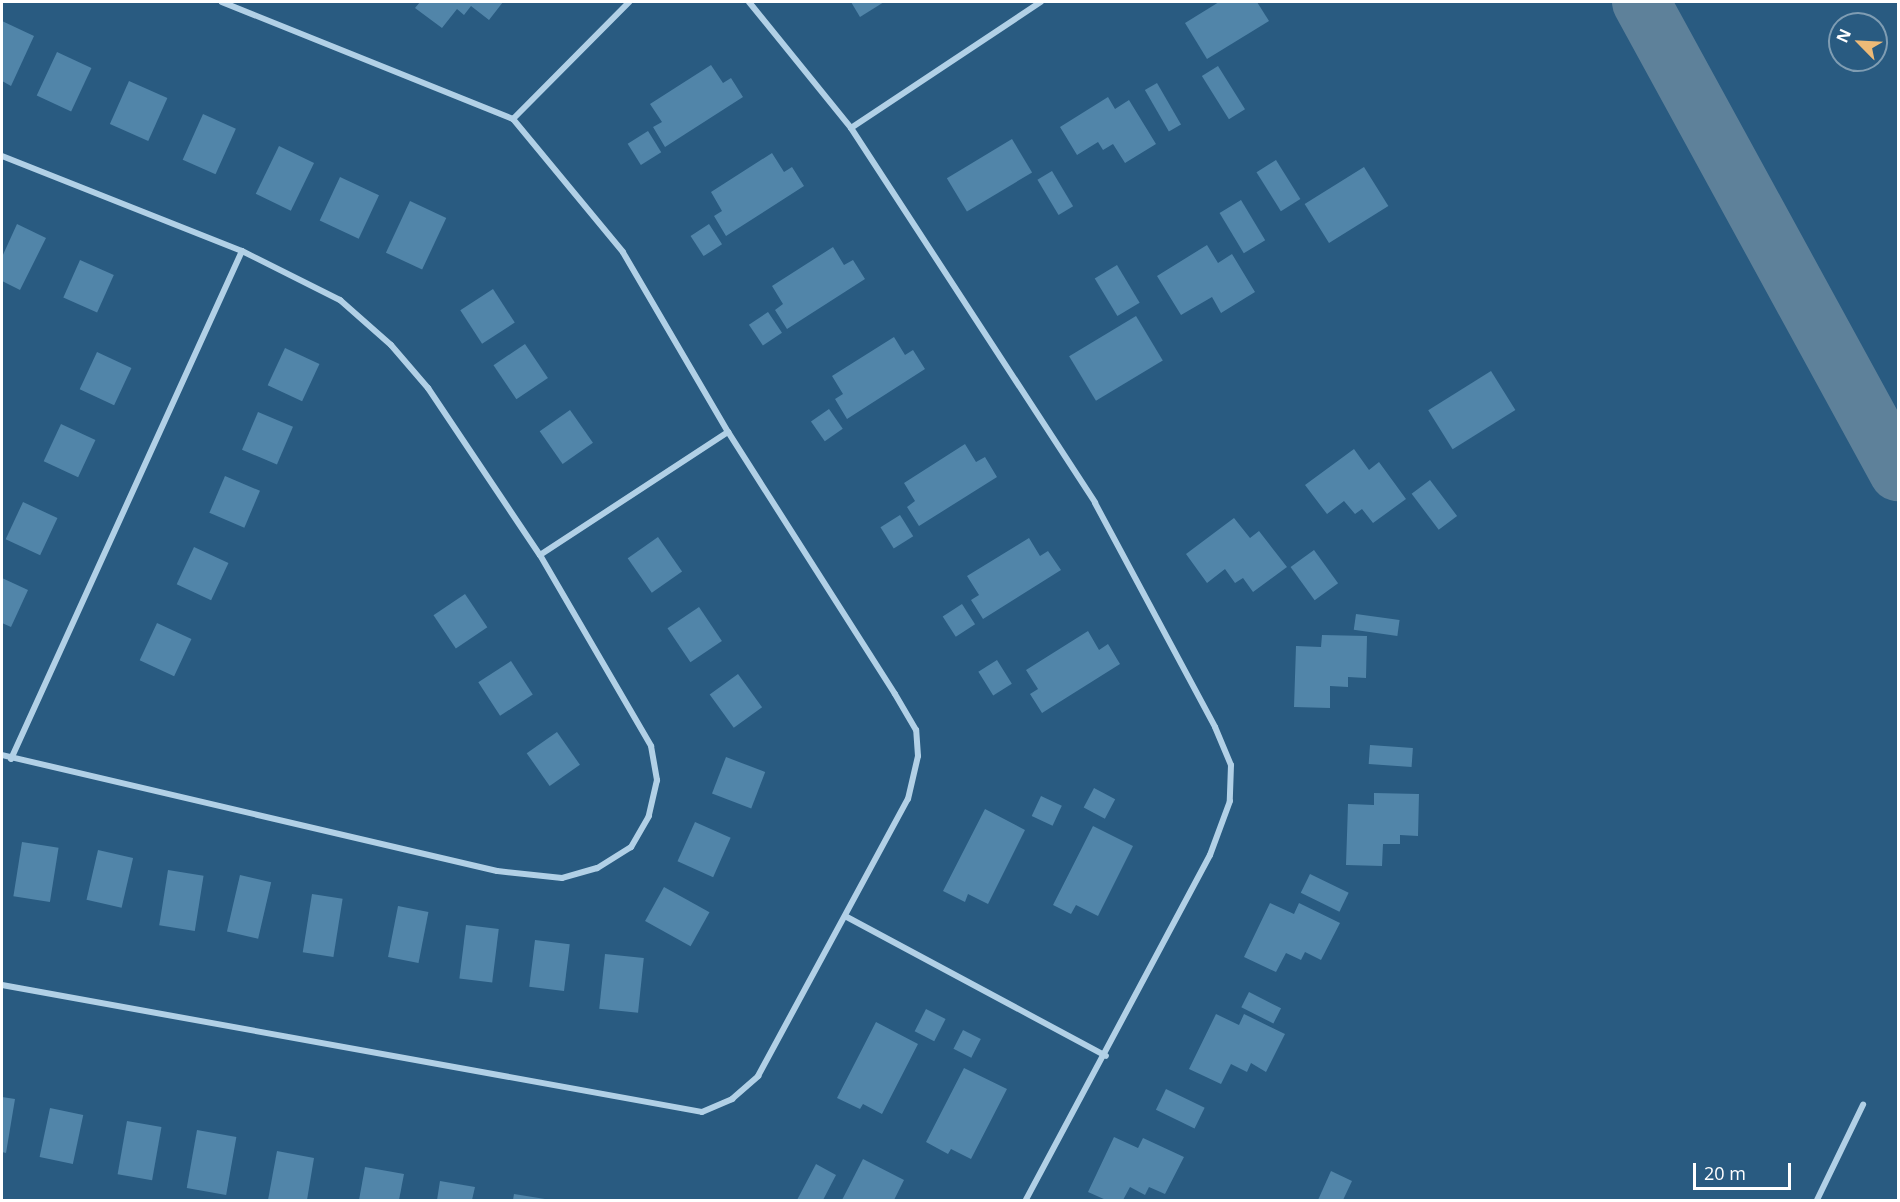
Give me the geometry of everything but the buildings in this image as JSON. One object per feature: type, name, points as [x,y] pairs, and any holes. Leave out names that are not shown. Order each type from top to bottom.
[{"type":"street","points":[[2,985],[702,1112],[732,1099],[758,1076],[909,799],[918,756],[916,730],[728,432],[622,252],[513,119],[222,2]]},
{"type":"street","points":[[513,119],[629,2]]},
{"type":"street","points":[[749,2],[851,128],[1095,503],[1215,727],[1231,765],[1230,801],[1210,855],[1106,1056],[1026,1200]]},
{"type":"street","points":[[851,128],[1041,2]]},
{"type":"street","points":[[2,156],[242,251],[340,300],[391,345],[428,388],[540,555],[651,746],[657,780],[649,816],[631,847],[597,868],[562,878],[497,871],[10,759],[2,755]]},
{"type":"street","points":[[10,759],[242,251]]},
{"type":"street","points":[[540,555],[728,432]]},
{"type":"street","points":[[845,916],[1106,1056]]},
{"type":"street","points":[[1817,1200],[1863,1105]]},
{"type":"waterway","points":[[1641,2],[1898,472]]}]
